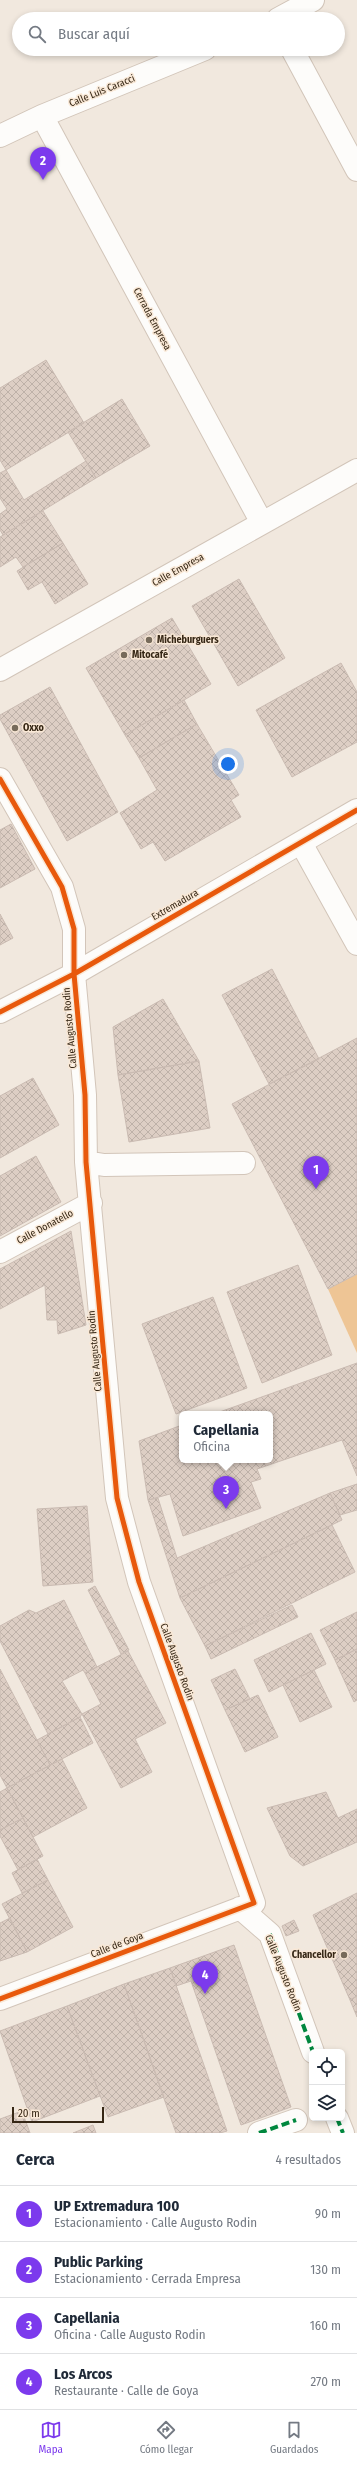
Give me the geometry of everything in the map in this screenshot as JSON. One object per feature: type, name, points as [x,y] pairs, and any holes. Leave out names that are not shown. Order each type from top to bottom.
[{"type":"street","points":[[291,12],[313,0]]},
{"type":"street","name":"Calle Luis Caracci","points":[[0,136],[42,116],[188,56]]},
{"type":"street","points":[[296,56],[357,170]]},
{"type":"street","name":"Cerrada Empresa","points":[[42,116],[262,523]]},
{"type":"street","name":"Calle Empresa","points":[[0,670],[357,470]]},
{"type":"street","name":"Calle Augusto Rodin","points":[[0,779],[62,887],[74,928],[74,974],[85,1095],[86,1162],[91,1203],[117,1498],[123,1528],[138,1582],[254,1903],[240,1908],[270,1934],[312,2049]]},
{"type":"street","name":"Extremadura","points":[[0,1012],[74,974],[357,810]]},
{"type":"street","points":[[301,843],[357,944]]},
{"type":"street","points":[[86,1162],[104,1165],[244,1163]]},
{"type":"street","name":"Calle Donatello","points":[[0,1252],[91,1203]]},
{"type":"street","name":"Calle de Goya","points":[[0,1999],[240,1908]]},
{"type":"street","points":[[259,2133],[296,2120]]},
{"type":"street","points":[[338,2121],[343,2133]]},
{"type":"shaded area","points":[[357,1274],[357,1353],[328,1289]]},
{"type":"building","points":[[46,360],[84,423],[6,470],[0,460],[0,388]]},
{"type":"building","points":[[122,399],[150,446],[96,478],[68,432]]},
{"type":"building","points":[[86,461],[96,478],[3,535],[0,530],[0,514],[7,509],[0,498],[0,473],[6,470],[24,500]]},
{"type":"building","points":[[43,511],[63,543],[23,567],[16,557],[0,567],[0,537]]},
{"type":"building","points":[[63,543],[88,584],[55,604],[42,582],[28,590],[17,571]]},
{"type":"building","points":[[239,579],[285,658],[238,686],[192,606]]},
{"type":"building","points":[[172,618],[211,684],[125,735],[86,668]]},
{"type":"building","points":[[341,663],[357,692],[357,742],[292,777],[256,710]]},
{"type":"building","points":[[50,687],[118,812],[67,841],[0,719],[0,715]]},
{"type":"building","points":[[184,700],[197,724],[139,758],[125,735]]},
{"type":"building","points":[[197,724],[239,795],[231,800],[241,817],[165,861],[153,842],[141,849],[120,813],[157,790],[139,758]]},
{"type":"building","points":[[11,824],[35,869],[0,888],[0,830]]},
{"type":"building","points":[[0,914],[13,938],[0,945]]},
{"type":"building","points":[[272,969],[319,1059],[269,1084],[222,995]]},
{"type":"building","points":[[163,999],[199,1061],[118,1075],[113,1027]]},
{"type":"building","points":[[357,1038],[357,1274],[328,1289],[232,1104]]},
{"type":"building","points":[[199,1061],[210,1128],[129,1142],[118,1075]]},
{"type":"building","points":[[33,1078],[59,1125],[0,1158],[0,1096]]},
{"type":"building","points":[[36,1156],[61,1202],[0,1236],[0,1176]]},
{"type":"building","points":[[71,1231],[86,1325],[58,1334],[57,1320],[47,1320],[45,1285],[0,1309],[0,1269]]},
{"type":"building","points":[[298,1265],[332,1355],[262,1383],[227,1292]]},
{"type":"building","points":[[213,1297],[247,1388],[184,1411],[179,1411],[179,1413],[176,1414],[142,1324]]},
{"type":"building","points":[[357,1363],[357,1476],[342,1440],[257,1469],[261,1479],[251,1482],[261,1508],[183,1536],[170,1494],[148,1500],[139,1441],[179,1426],[179,1463],[273,1463],[273,1411],[222,1411]]},
{"type":"building","points":[[357,1484],[357,1510],[340,1515],[330,1493]]},
{"type":"building","points":[[330,1493],[342,1520],[180,1598],[148,1500],[158,1498],[177,1558]]},
{"type":"building","points":[[87,1506],[93,1582],[43,1586],[37,1509]]},
{"type":"building","points":[[332,1525],[355,1572],[205,1646],[180,1598]]},
{"type":"building","points":[[95,1586],[129,1650],[121,1654],[88,1590]]},
{"type":"building","points":[[64,1600],[97,1667],[85,1673],[83,1670],[62,1681],[82,1714],[80,1717],[48,1734],[0,1641],[0,1626],[29,1610],[36,1613]]},
{"type":"building","points":[[292,1605],[298,1617],[211,1659],[205,1646]]},
{"type":"building","points":[[357,1612],[357,1649],[335,1660],[320,1630]]},
{"type":"building","points":[[311,1633],[326,1664],[269,1692],[254,1660]]},
{"type":"building","points":[[357,1649],[357,1700],[354,1702],[335,1660]]},
{"type":"building","points":[[128,1651],[166,1723],[135,1739],[152,1772],[121,1788],[82,1714],[101,1704],[85,1673]]},
{"type":"building","points":[[0,1669],[50,1765],[7,1788],[0,1775]]},
{"type":"building","points":[[235,1669],[250,1699],[225,1710],[211,1680]]},
{"type":"building","points":[[314,1670],[332,1707],[300,1722],[283,1685]]},
{"type":"building","points":[[258,1695],[278,1737],[245,1752],[225,1710]]},
{"type":"building","points":[[80,1717],[93,1743],[50,1765],[37,1740]]},
{"type":"building","points":[[62,1759],[87,1808],[33,1837],[7,1788]]},
{"type":"building","points":[[7,1788],[23,1818],[0,1830],[0,1792]]},
{"type":"building","points":[[326,1792],[338,1818],[357,1809],[357,1842],[303,1866],[290,1856],[267,1808]]},
{"type":"building","points":[[23,1818],[43,1856],[18,1870],[0,1836],[0,1830]]},
{"type":"building","points":[[37,1859],[48,1880],[22,1893],[12,1873]]},
{"type":"building","points":[[48,1880],[73,1927],[27,1952],[2,1904]]},
{"type":"building","name":"Chancellor","points":[[357,1893],[357,1996],[350,2000],[313,1915]]},
{"type":"building","points":[[10,1918],[27,1952],[0,1961],[0,1923]]},
{"type":"building","points":[[294,1920],[299,1931],[286,1936],[282,1926]]},
{"type":"building","points":[[234,1945],[291,2107],[241,2125],[191,1981],[176,1986],[170,1968]]},
{"type":"building","points":[[170,1968],[227,2131],[220,2133],[176,2133],[124,1984]]},
{"type":"building","points":[[124,1984],[164,2097],[108,2117],[67,2006]]},
{"type":"building","points":[[357,1996],[357,2017],[350,2000]]},
{"type":"building","points":[[67,2006],[100,2096],[32,2122],[0,2031]]},
{"type":"building","points":[[22,2111],[30,2133],[0,2133],[0,2119]]},
{"type":"building","points":[[93,2125],[96,2133],[73,2133]]},
{"type":"marked path","points":[[270,1934],[312,2049]]},
{"type":"marked path","points":[[259,2133],[296,2120]]},
{"type":"marked path","points":[[338,2121],[343,2133]]},
{"type":"cycle path","points":[[0,779],[62,887],[74,929],[74,974],[85,1095],[86,1162],[117,1498],[139,1582],[254,1903],[0,1999]]},
{"type":"cycle path","points":[[0,1012],[74,974],[357,810]]},
{"type":"place","name":"Public Parking","points":[[43,180]]},
{"type":"place","name":"Micheburguers","points":[[149,640]]},
{"type":"place","name":"Mitocafé","points":[[124,655]]},
{"type":"place","name":"Oxxo","points":[[15,728]]},
{"type":"place","name":"UP Extremadura 100","points":[[316,1189]]},
{"type":"place","name":"Capellania","points":[[226,1509]]},
{"type":"place","name":"Chancellor","points":[[344,1955]]},
{"type":"place","name":"Los Arcos","points":[[205,1994]]}]
